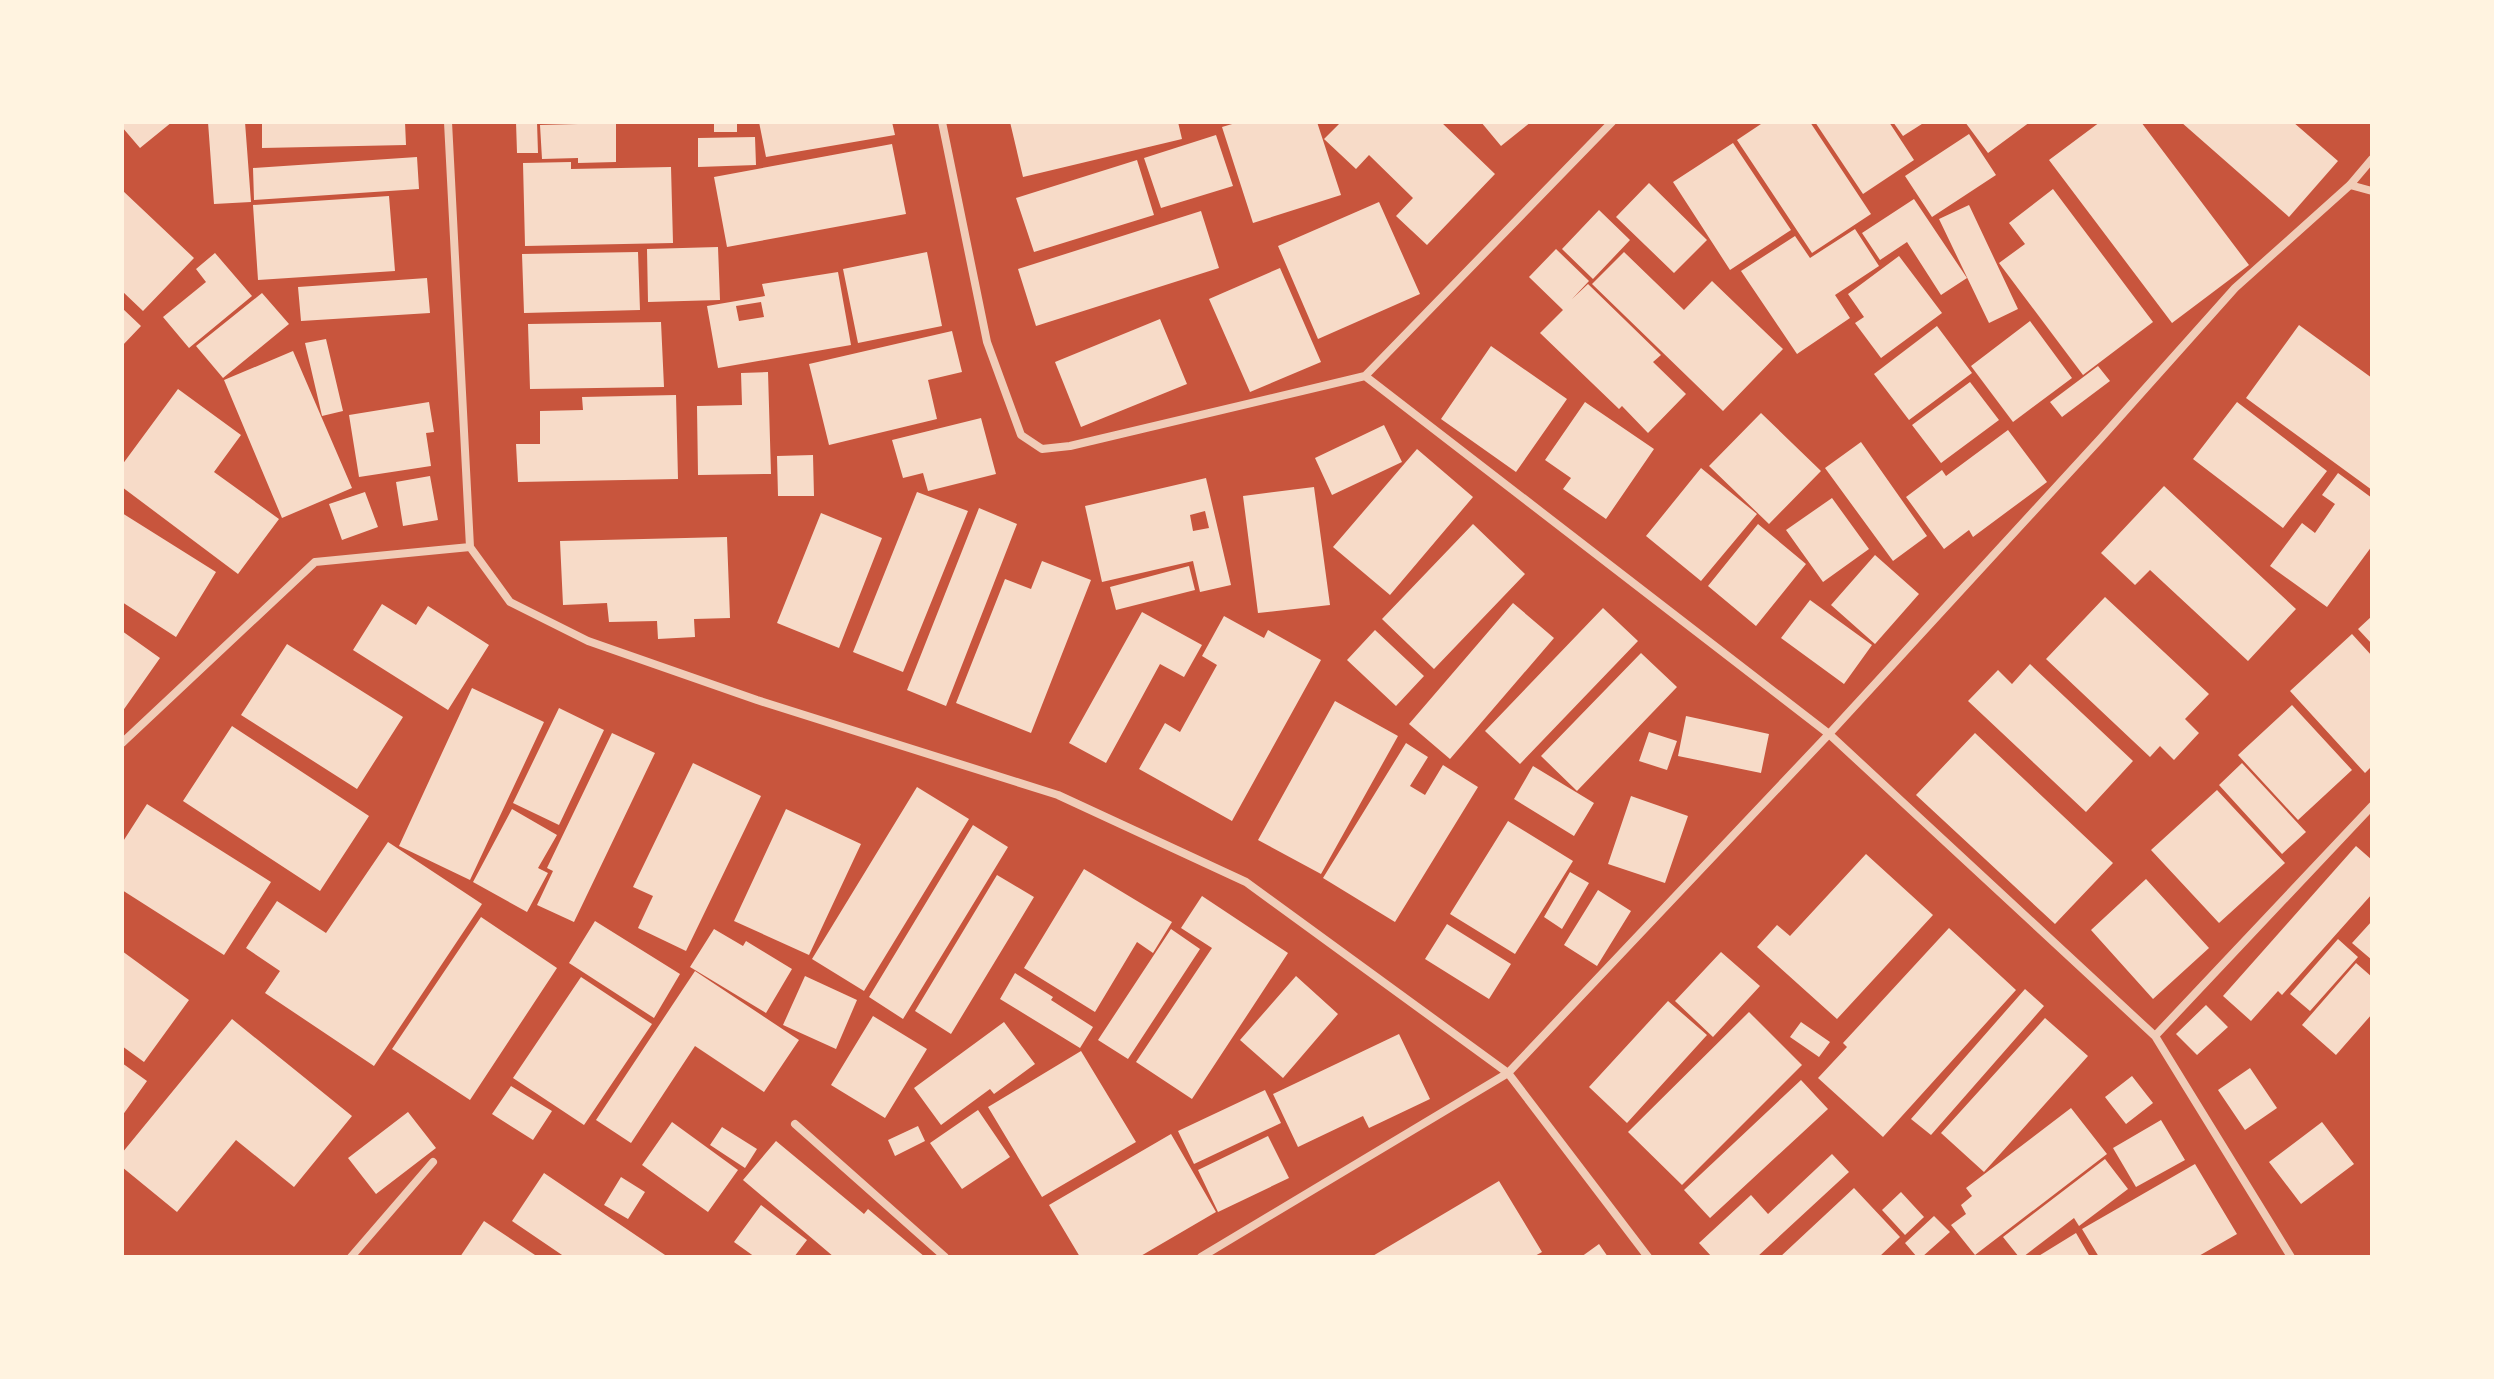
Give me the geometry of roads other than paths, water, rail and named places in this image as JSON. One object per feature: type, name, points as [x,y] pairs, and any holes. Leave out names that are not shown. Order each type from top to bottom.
[{"type":"street","points":[[448,122],[470,547],[510,602],[588,641],[757,700],[1058,795],[1246,882],[1508,1073],[1648,1257]]},
{"type":"street","points":[[942,122],[987,342],[1021,435],[1042,449],[1070,446],[1365,376],[1612,122]]},
{"type":"street","points":[[1201,1257],[1508,1073],[1829,734],[2235,288],[2350,185],[2372,159]]},
{"type":"street","points":[[2350,185],[2372,191]]},
{"type":"street","points":[[1365,376],[1829,734],[2155,1036],[2291,1257]]},
{"type":"street","points":[[122,743],[315,562],[470,547]]},
{"type":"street","points":[[2155,1036],[2372,806]]},
{"type":"street","points":[[795,1124],[945,1257]]},
{"type":"street","points":[[351,1257],[433,1162]]}]
